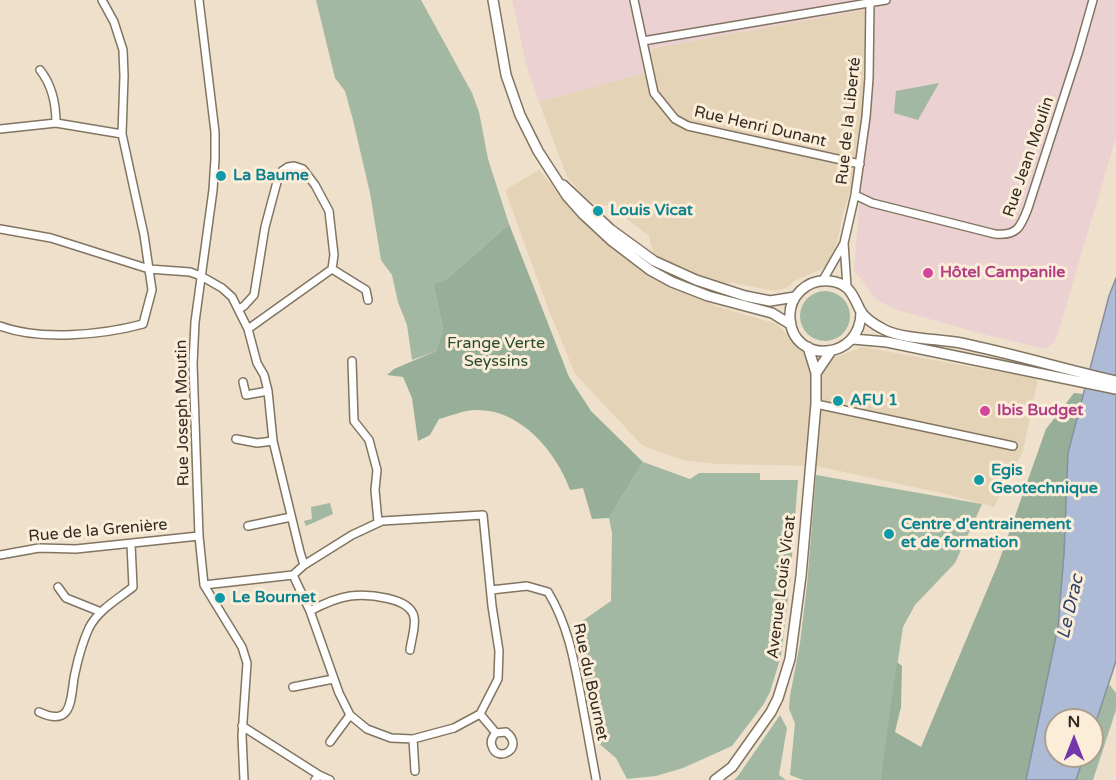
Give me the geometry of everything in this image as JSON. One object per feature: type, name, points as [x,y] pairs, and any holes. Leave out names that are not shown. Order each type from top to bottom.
[{"type":"main road","points":[[493,0],[500,47],[512,95],[534,144],[567,196],[601,233],[650,270],[694,292],[772,313],[790,324],[799,340],[808,347],[819,351],[831,351],[843,347],[853,339],[860,326],[861,311],[856,298],[847,287],[823,280],[810,284],[795,297],[790,310],[790,324]]},
{"type":"main road","points":[[559,181],[604,223],[654,261],[696,280],[745,296],[770,301],[795,297]]},
{"type":"main road","points":[[861,311],[875,324],[890,332],[959,343],[1116,389]]},
{"type":"main road","points":[[853,339],[887,342],[1064,374],[1116,381]]},
{"type":"main road","name":"Avenue Louis Vicat","points":[[715,780],[732,767],[771,712],[778,698],[790,659],[816,404],[816,373],[808,347]]},
{"type":"main road","points":[[816,373],[831,351]]},
{"type":"street","points":[[0,326],[15,331],[52,335],[128,328],[143,324],[152,290],[144,235],[122,134],[123,50],[114,22],[102,0]]},
{"type":"street","name":"Rue Joseph Moutin","points":[[199,0],[215,132],[213,190],[195,322],[193,364],[199,536],[204,585],[242,647],[247,663],[242,726],[244,780]]},
{"type":"street","name":"Rue Henri Dunant","points":[[634,0],[654,93],[664,108],[682,124],[860,164]]},
{"type":"street","points":[[644,41],[869,1],[886,0]]},
{"type":"street","name":"Rue Jean Moulin","points":[[855,195],[872,203],[995,234],[1004,235],[1014,232],[1020,227],[1028,208],[1093,0]]},
{"type":"street","name":"Rue de la Liberté","points":[[847,287],[844,273],[844,243],[860,164],[869,84],[869,1]]},
{"type":"street","points":[[40,70],[49,81],[56,112],[56,123]]},
{"type":"street","points":[[0,129],[56,123],[122,134]]},
{"type":"street","points":[[238,309],[254,295],[265,227],[282,171],[294,166],[303,169],[315,185],[329,212],[334,255],[332,269],[248,329]]},
{"type":"street","points":[[0,229],[51,238],[149,269],[190,272],[222,288],[232,297],[248,329],[256,363],[264,375],[268,391],[273,441],[304,565]]},
{"type":"street","name":"Rue de la Liberté","points":[[823,280],[844,243]]},
{"type":"street","points":[[332,269],[366,290],[368,300]]},
{"type":"street","points":[[352,361],[354,421],[369,440],[377,470],[375,490],[378,522]]},
{"type":"street","points":[[243,382],[246,395],[268,391]]},
{"type":"street","points":[[816,404],[1013,446]]},
{"type":"street","points":[[236,439],[256,443],[273,441]]},
{"type":"street","points":[[204,585],[293,575],[304,565],[352,535],[378,522],[393,519],[483,515],[499,651],[498,679],[480,714],[454,728],[413,739],[391,738],[366,729],[350,715],[333,678],[310,611],[293,575]]},
{"type":"street","points":[[248,526],[291,517]]},
{"type":"street","name":"Rue de la Grenière","points":[[0,555],[39,548],[76,549],[199,536]]},
{"type":"street","points":[[39,712],[49,717],[61,716],[72,702],[75,674],[89,628],[101,612],[134,587],[131,544]]},
{"type":"street","name":"Rue du Bournet","points":[[491,590],[527,586],[548,592],[559,609],[567,629],[574,660],[596,779]]},
{"type":"street","points":[[58,587],[66,598],[101,612]]},
{"type":"street","points":[[310,611],[325,603],[351,596],[370,596],[393,600],[409,607],[414,617],[410,650]]},
{"type":"street","points":[[293,687],[333,678]]},
{"type":"street","points":[[480,714],[496,733]]},
{"type":"street","points":[[330,742],[350,715]]},
{"type":"street","points":[[242,726],[317,777],[330,780]]},
{"type":"street","points":[[413,739],[415,771]]},
{"type":"shaded area","points":[[512,0],[1116,0],[1116,137],[1056,340],[1046,349],[894,309],[876,299],[854,270],[864,149],[869,9],[653,48],[643,73],[539,102],[527,67]]},
{"type":"shaded area","points":[[870,9],[864,149],[843,213],[837,243],[826,267],[794,281],[786,288],[774,291],[734,283],[710,283],[688,269],[654,256],[649,236],[615,210],[606,205],[596,205],[585,197],[567,177],[539,102],[643,73],[653,48]]},
{"type":"shaded area","points":[[539,170],[572,209],[639,265],[715,306],[777,324],[803,353],[836,357],[863,347],[1038,379],[1023,451],[994,507],[817,466],[717,464],[683,460],[643,446],[575,374],[548,308],[505,190]]},
{"type":"green space","points":[[316,0],[421,0],[472,93],[479,112],[488,159],[509,224],[448,278],[433,284],[443,328],[436,351],[412,360],[407,325],[398,302],[392,275],[381,260],[370,193],[353,120],[345,91],[335,78]]},
{"type":"green space","points":[[939,83],[918,120],[894,113],[896,91]]},
{"type":"green space","name":"Frange Verte Seyssins","points":[[509,224],[569,377],[591,411],[643,462],[609,518],[592,519],[583,488],[570,490],[564,475],[546,447],[521,425],[507,417],[476,410],[462,412],[439,419],[430,435],[418,441],[412,398],[403,377],[387,375],[394,369],[436,351],[443,328],[433,284],[448,278]]},
{"type":"green space","points":[[825,291],[839,295],[846,302],[850,316],[846,330],[839,337],[825,341],[811,337],[804,330],[800,316],[804,302],[811,295]]},
{"type":"green space","points":[[1074,393],[1083,394],[1068,453],[1064,554],[1058,627],[1026,780],[880,780],[897,662],[902,666],[901,707],[895,732],[921,747],[998,564],[1046,429]]},
{"type":"green space","points":[[643,462],[690,479],[699,473],[760,473],[760,480],[798,480],[781,656],[770,692],[763,705],[732,746],[683,768],[656,776],[627,779],[616,758],[596,741],[575,626],[611,601],[612,533],[609,518]]},
{"type":"green space","points":[[816,475],[982,504],[955,563],[915,605],[903,627],[880,780],[803,780],[790,775],[795,723],[789,709],[790,696],[800,643],[807,585]]},
{"type":"green space","points":[[330,503],[333,514],[306,526],[304,521],[312,519],[311,507]]},
{"type":"green space","points":[[1109,684],[1116,693],[1116,710],[1104,747],[1104,708],[1101,708]]},
{"type":"green space","points":[[780,715],[787,728],[779,775],[786,780],[734,780],[738,776]]},
{"type":"green space","points":[[1080,768],[1097,768],[1093,780],[1076,780]]},
{"type":"water","name":"Le Drac","points":[[1116,278],[1116,661],[1101,708],[1044,708],[1044,768],[1080,768],[1076,780],[1026,780],[1058,627],[1064,554],[1068,453],[1109,296]]},
{"type":"place","name":"La Baume","points":[[221,176]]},
{"type":"place","name":"Louis Vicat","points":[[598,211]]},
{"type":"place","name":"Hôtel Campanile","points":[[928,273]]},
{"type":"place","name":"AFU 1","points":[[838,401]]},
{"type":"place","name":"Ibis Budget","points":[[985,411]]},
{"type":"place","name":"Egis Geotechnique","points":[[979,480]]},
{"type":"place","name":"Centre d'entrainement et de formation","points":[[889,534]]},
{"type":"place","name":"Le Bournet","points":[[220,598]]}]
